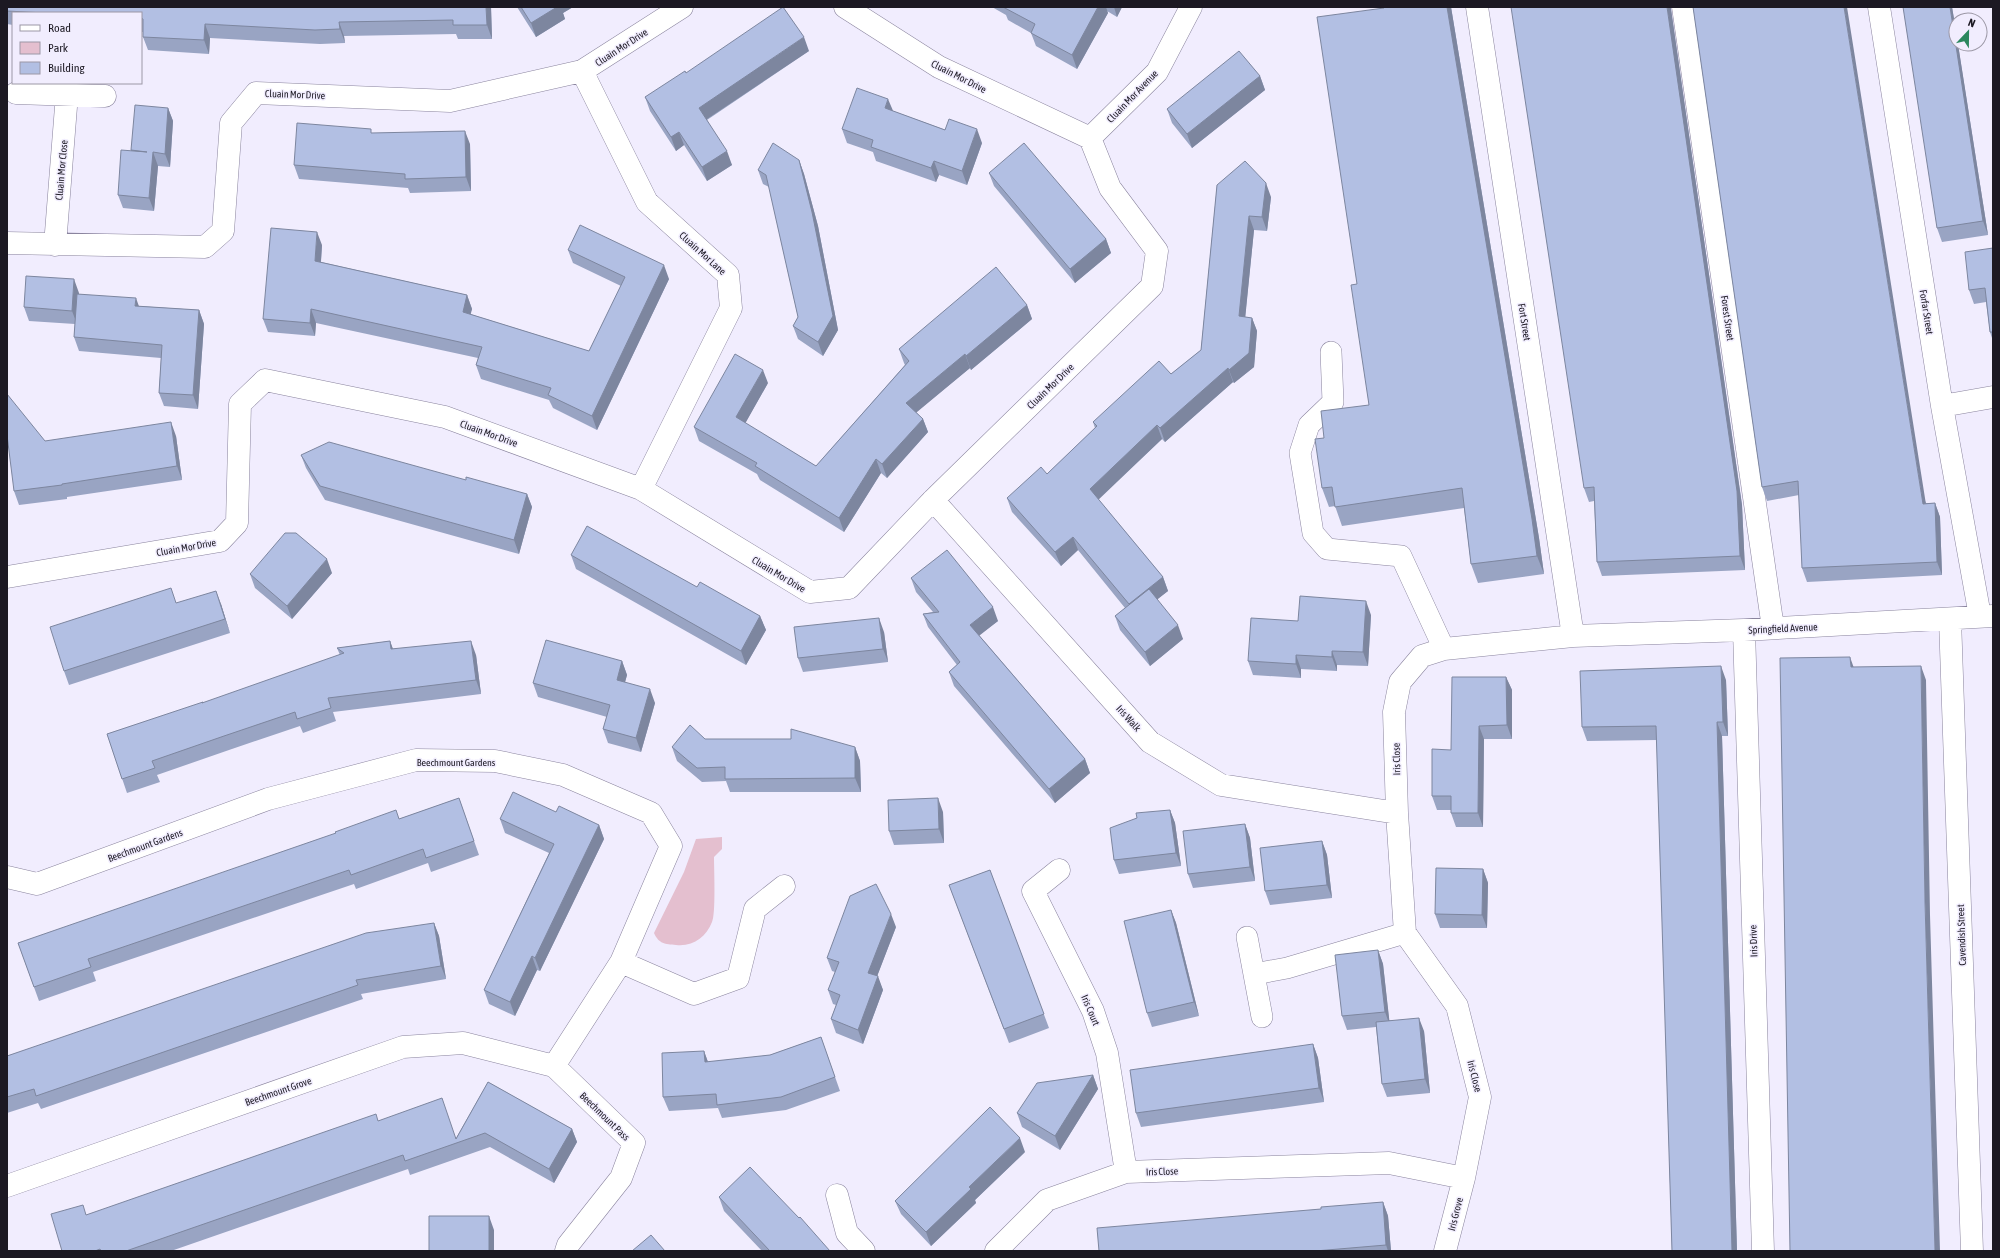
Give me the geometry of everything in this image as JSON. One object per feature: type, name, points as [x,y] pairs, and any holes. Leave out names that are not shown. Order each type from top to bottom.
[{"type":"street","name":"Cluain Mor Drive","points":[[7,243],[205,247],[223,231],[231,123],[256,93],[450,101],[582,71],[682,7]]},
{"type":"street","name":"Cluain Mor Drive","points":[[7,577],[220,541],[237,523],[240,404],[265,380],[445,417],[641,490],[810,592],[849,588],[933,500],[1152,286],[1157,251],[1110,188],[1090,138],[939,67],[845,7]]},
{"type":"street","name":"Cluain Mor Avenue","points":[[1090,138],[1157,72],[1191,7]]},
{"type":"street","name":"Fort Street","points":[[1477,7],[1574,636]]},
{"type":"street","name":"Forest Street","points":[[1682,7],[1773,628]]},
{"type":"street","name":"Forfar Street","points":[[1879,7],[1942,406],[1987,616]]},
{"type":"street","name":"Cluain Mor Lane","points":[[582,71],[647,202],[728,275],[731,308],[641,490]]},
{"type":"street","points":[[16,93],[105,96]]},
{"type":"street","name":"Cluain Mor Close","points":[[54,245],[67,94]]},
{"type":"street","points":[[1942,406],[1993,397]]},
{"type":"street","name":"Iris Walk","points":[[933,500],[1150,742],[1221,785],[1397,813]]},
{"type":"street","name":"Springfield Avenue","points":[[1574,636],[1744,630],[1987,616]]},
{"type":"street","name":"Cavendish Street","points":[[1950,618],[1972,1251]]},
{"type":"street","name":"Iris Drive","points":[[1744,630],[1763,1251]]},
{"type":"street","name":"Iris Close","points":[[996,1251],[1047,1200],[1126,1172],[1390,1163],[1464,1178],[1480,1097],[1457,1006],[1405,933],[1397,813],[1394,712],[1400,682],[1422,656],[1444,649],[1574,636]]},
{"type":"street","name":"Beechmount Gardens","points":[[7,878],[37,884],[268,799],[416,760],[495,761],[563,775],[651,813],[671,846],[621,962],[554,1066]]},
{"type":"street","name":"Iris Court","points":[[1060,870],[1033,891],[1098,1025],[1107,1053],[1126,1172]]},
{"type":"street","points":[[621,962],[694,994],[738,978],[755,909],[784,886]]},
{"type":"street","name":"Beechmount Grove","points":[[7,1186],[403,1047],[463,1043],[554,1066]]},
{"type":"street","name":"Beechmount Pass","points":[[554,1066],[634,1143],[622,1178],[568,1245],[566,1251]]},
{"type":"street","name":"Iris Grove","points":[[1445,1251],[1464,1178]]},
{"type":"street","points":[[837,1195],[847,1233],[864,1251]]},
{"type":"lane","points":[[1331,352],[1333,402],[1309,425],[1300,453],[1313,532],[1327,549],[1401,556],[1444,649]]},
{"type":"lane","points":[[1254,974],[1287,968],[1405,933]]},
{"type":"lane","points":[[1247,937],[1262,1017]]},
{"type":"green space","points":[[722,837],[722,849],[714,857],[714,910],[712,922],[706,932],[693,943],[672,945],[660,941],[654,933],[684,872],[696,839]]},
{"type":"building","points":[[7,7],[486,7],[487,25],[453,25],[453,20],[339,22],[340,29],[315,30],[205,24],[204,40],[143,37],[142,12],[7,11]]},
{"type":"building","points":[[521,7],[557,7],[531,23]]},
{"type":"building","points":[[783,7],[804,37],[699,108],[727,151],[702,167],[679,132],[671,137],[645,97],[685,71],[686,73]]},
{"type":"building","points":[[1003,7],[1098,7],[1072,55],[1031,33],[1035,24]]},
{"type":"building","points":[[1383,7],[1447,7],[1537,556],[1471,564],[1462,488],[1335,507],[1332,487],[1322,488],[1315,439],[1324,438],[1321,411],[1369,405],[1351,285],[1357,284],[1317,17],[1384,8]]},
{"type":"building","points":[[1511,7],[1667,7],[1737,491],[1740,556],[1597,562],[1594,487],[1584,488]]},
{"type":"building","points":[[1693,7],[1844,7],[1923,504],[1935,503],[1937,562],[1802,568],[1798,481],[1762,487]]},
{"type":"building","points":[[1903,7],[1950,7],[1951,12],[1948,12],[1948,52],[1957,52],[1983,221],[1937,228]]},
{"type":"building","points":[[1239,51],[1260,76],[1187,134],[1167,109]]},
{"type":"building","points":[[857,88],[888,99],[885,108],[945,130],[949,119],[977,129],[962,171],[934,161],[931,168],[871,147],[873,140],[842,129]]},
{"type":"building","points":[[135,105],[168,108],[165,154],[153,152],[149,198],[118,195],[121,150],[147,152],[131,150]]},
{"type":"building","points":[[297,123],[371,129],[371,133],[465,131],[466,177],[405,179],[405,174],[294,165]]},
{"type":"building","points":[[773,143],[799,160],[812,212],[833,316],[818,342],[793,326],[798,317],[766,175],[758,170]]},
{"type":"building","points":[[1024,143],[1106,239],[1070,269],[989,173]]},
{"type":"building","points":[[1245,161],[1266,183],[1262,217],[1249,216],[1239,316],[1252,318],[1249,353],[1229,370],[1228,368],[1160,428],[1157,425],[1090,489],[1163,577],[1129,604],[1073,537],[1055,552],[1007,498],[1041,467],[1047,474],[1097,426],[1093,422],[1159,361],[1171,374],[1201,350],[1217,185]]},
{"type":"building","points":[[580,225],[664,265],[592,416],[548,395],[551,388],[476,365],[482,347],[311,309],[310,323],[263,319],[271,228],[317,232],[315,261],[467,295],[463,312],[589,351],[625,277],[568,250]]},
{"type":"building","points":[[1993,248],[1993,332],[1990,332],[1985,288],[1969,290],[1965,252]]},
{"type":"building","points":[[996,267],[1027,305],[966,356],[965,354],[906,403],[923,419],[882,464],[876,459],[839,518],[755,466],[757,463],[694,427],[735,354],[763,370],[736,417],[816,466],[909,361],[899,349]]},
{"type":"building","points":[[26,276],[74,279],[72,311],[24,307]]},
{"type":"building","points":[[77,294],[136,298],[135,306],[199,310],[193,395],[159,393],[162,345],[74,337]]},
{"type":"building","points":[[7,394],[45,441],[171,422],[177,466],[62,485],[14,491],[7,435]]},
{"type":"building","points":[[329,442],[466,480],[466,477],[527,494],[514,540],[320,486],[301,455]]},
{"type":"building","points":[[587,526],[697,587],[700,582],[760,616],[741,651],[571,555]]},
{"type":"building","points":[[285,533],[296,533],[327,559],[287,606],[250,574]]},
{"type":"building","points":[[947,550],[993,607],[970,625],[1085,759],[1049,789],[949,672],[960,662],[923,614],[939,612],[911,578]]},
{"type":"building","points":[[171,588],[176,603],[216,591],[225,619],[64,671],[50,627]]},
{"type":"building","points":[[1149,589],[1178,625],[1145,652],[1115,616]]},
{"type":"building","points":[[1300,596],[1366,601],[1363,652],[1332,651],[1332,657],[1296,655],[1296,664],[1248,661],[1251,618],[1298,621]]},
{"type":"building","points":[[879,618],[883,649],[798,658],[794,627]]},
{"type":"building","points":[[546,640],[622,661],[617,680],[650,689],[636,738],[603,729],[610,705],[533,683]]},
{"type":"building","points":[[390,641],[391,649],[471,641],[476,680],[328,698],[331,708],[297,719],[295,712],[224,736],[152,761],[155,768],[122,779],[107,734],[203,702],[202,703],[344,653],[337,648]]},
{"type":"building","points":[[1850,657],[1851,667],[1921,666],[1925,902],[1935,1251],[1790,1251],[1780,658]]},
{"type":"building","points":[[1721,666],[1723,722],[1717,722],[1732,1251],[1672,1251],[1656,726],[1582,727],[1580,671]]},
{"type":"building","points":[[1452,677],[1506,677],[1507,725],[1479,726],[1478,813],[1451,813],[1451,796],[1432,796],[1432,749],[1451,750]]},
{"type":"building","points":[[690,725],[705,739],[791,739],[791,729],[855,747],[855,778],[725,779],[725,767],[697,768],[672,747]]},
{"type":"building","points":[[513,792],[556,812],[559,806],[599,825],[535,958],[532,956],[510,1002],[484,990],[554,844],[500,819]]},
{"type":"building","points":[[459,798],[474,841],[426,858],[423,849],[351,875],[349,870],[88,959],[91,967],[34,987],[18,943],[336,833],[335,832],[396,810],[399,819]]},
{"type":"building","points":[[938,798],[939,829],[889,831],[888,800]]},
{"type":"building","points":[[1170,810],[1176,853],[1114,860],[1110,828],[1137,818],[1136,813]]},
{"type":"building","points":[[1245,824],[1250,867],[1188,874],[1183,831]]},
{"type":"building","points":[[1322,841],[1327,885],[1265,891],[1260,848]]},
{"type":"building","points":[[1436,868],[1483,869],[1482,915],[1435,914]]},
{"type":"building","points":[[990,870],[1044,1014],[1004,1029],[949,885]]},
{"type":"building","points":[[876,884],[891,914],[868,973],[878,976],[858,1030],[831,1019],[840,995],[828,990],[839,962],[827,958],[850,896]]},
{"type":"building","points":[[1171,910],[1194,1002],[1147,1013],[1124,921]]},
{"type":"building","points":[[434,923],[441,966],[356,980],[358,985],[36,1096],[34,1089],[7,1097],[7,1056],[366,933]]},
{"type":"building","points":[[1378,950],[1385,1012],[1342,1016],[1335,955]]},
{"type":"building","points":[[1419,1018],[1425,1079],[1382,1084],[1376,1022]]},
{"type":"building","points":[[821,1037],[835,1077],[781,1097],[717,1105],[716,1094],[663,1097],[662,1053],[704,1051],[705,1062],[770,1055]]},
{"type":"building","points":[[1313,1044],[1319,1088],[1136,1113],[1130,1070]]},
{"type":"building","points":[[1093,1075],[1055,1136],[1017,1113],[1037,1083]]},
{"type":"building","points":[[488,1082],[572,1129],[549,1169],[485,1133],[405,1161],[403,1155],[126,1251],[101,1251],[100,1249],[95,1251],[62,1251],[51,1214],[83,1205],[86,1215],[376,1114],[378,1121],[442,1098],[456,1139]]},
{"type":"building","points":[[990,1107],[1020,1138],[969,1187],[971,1189],[926,1232],[895,1201]]},
{"type":"building","points":[[750,1167],[799,1218],[800,1217],[830,1251],[770,1251],[719,1197]]},
{"type":"building","points":[[1383,1202],[1386,1245],[1315,1251],[1099,1251],[1097,1228],[1321,1209],[1321,1207]]},
{"type":"building","points":[[429,1216],[489,1216],[489,1251],[429,1251]]},
{"type":"building","points":[[651,1235],[665,1251],[632,1251]]}]
